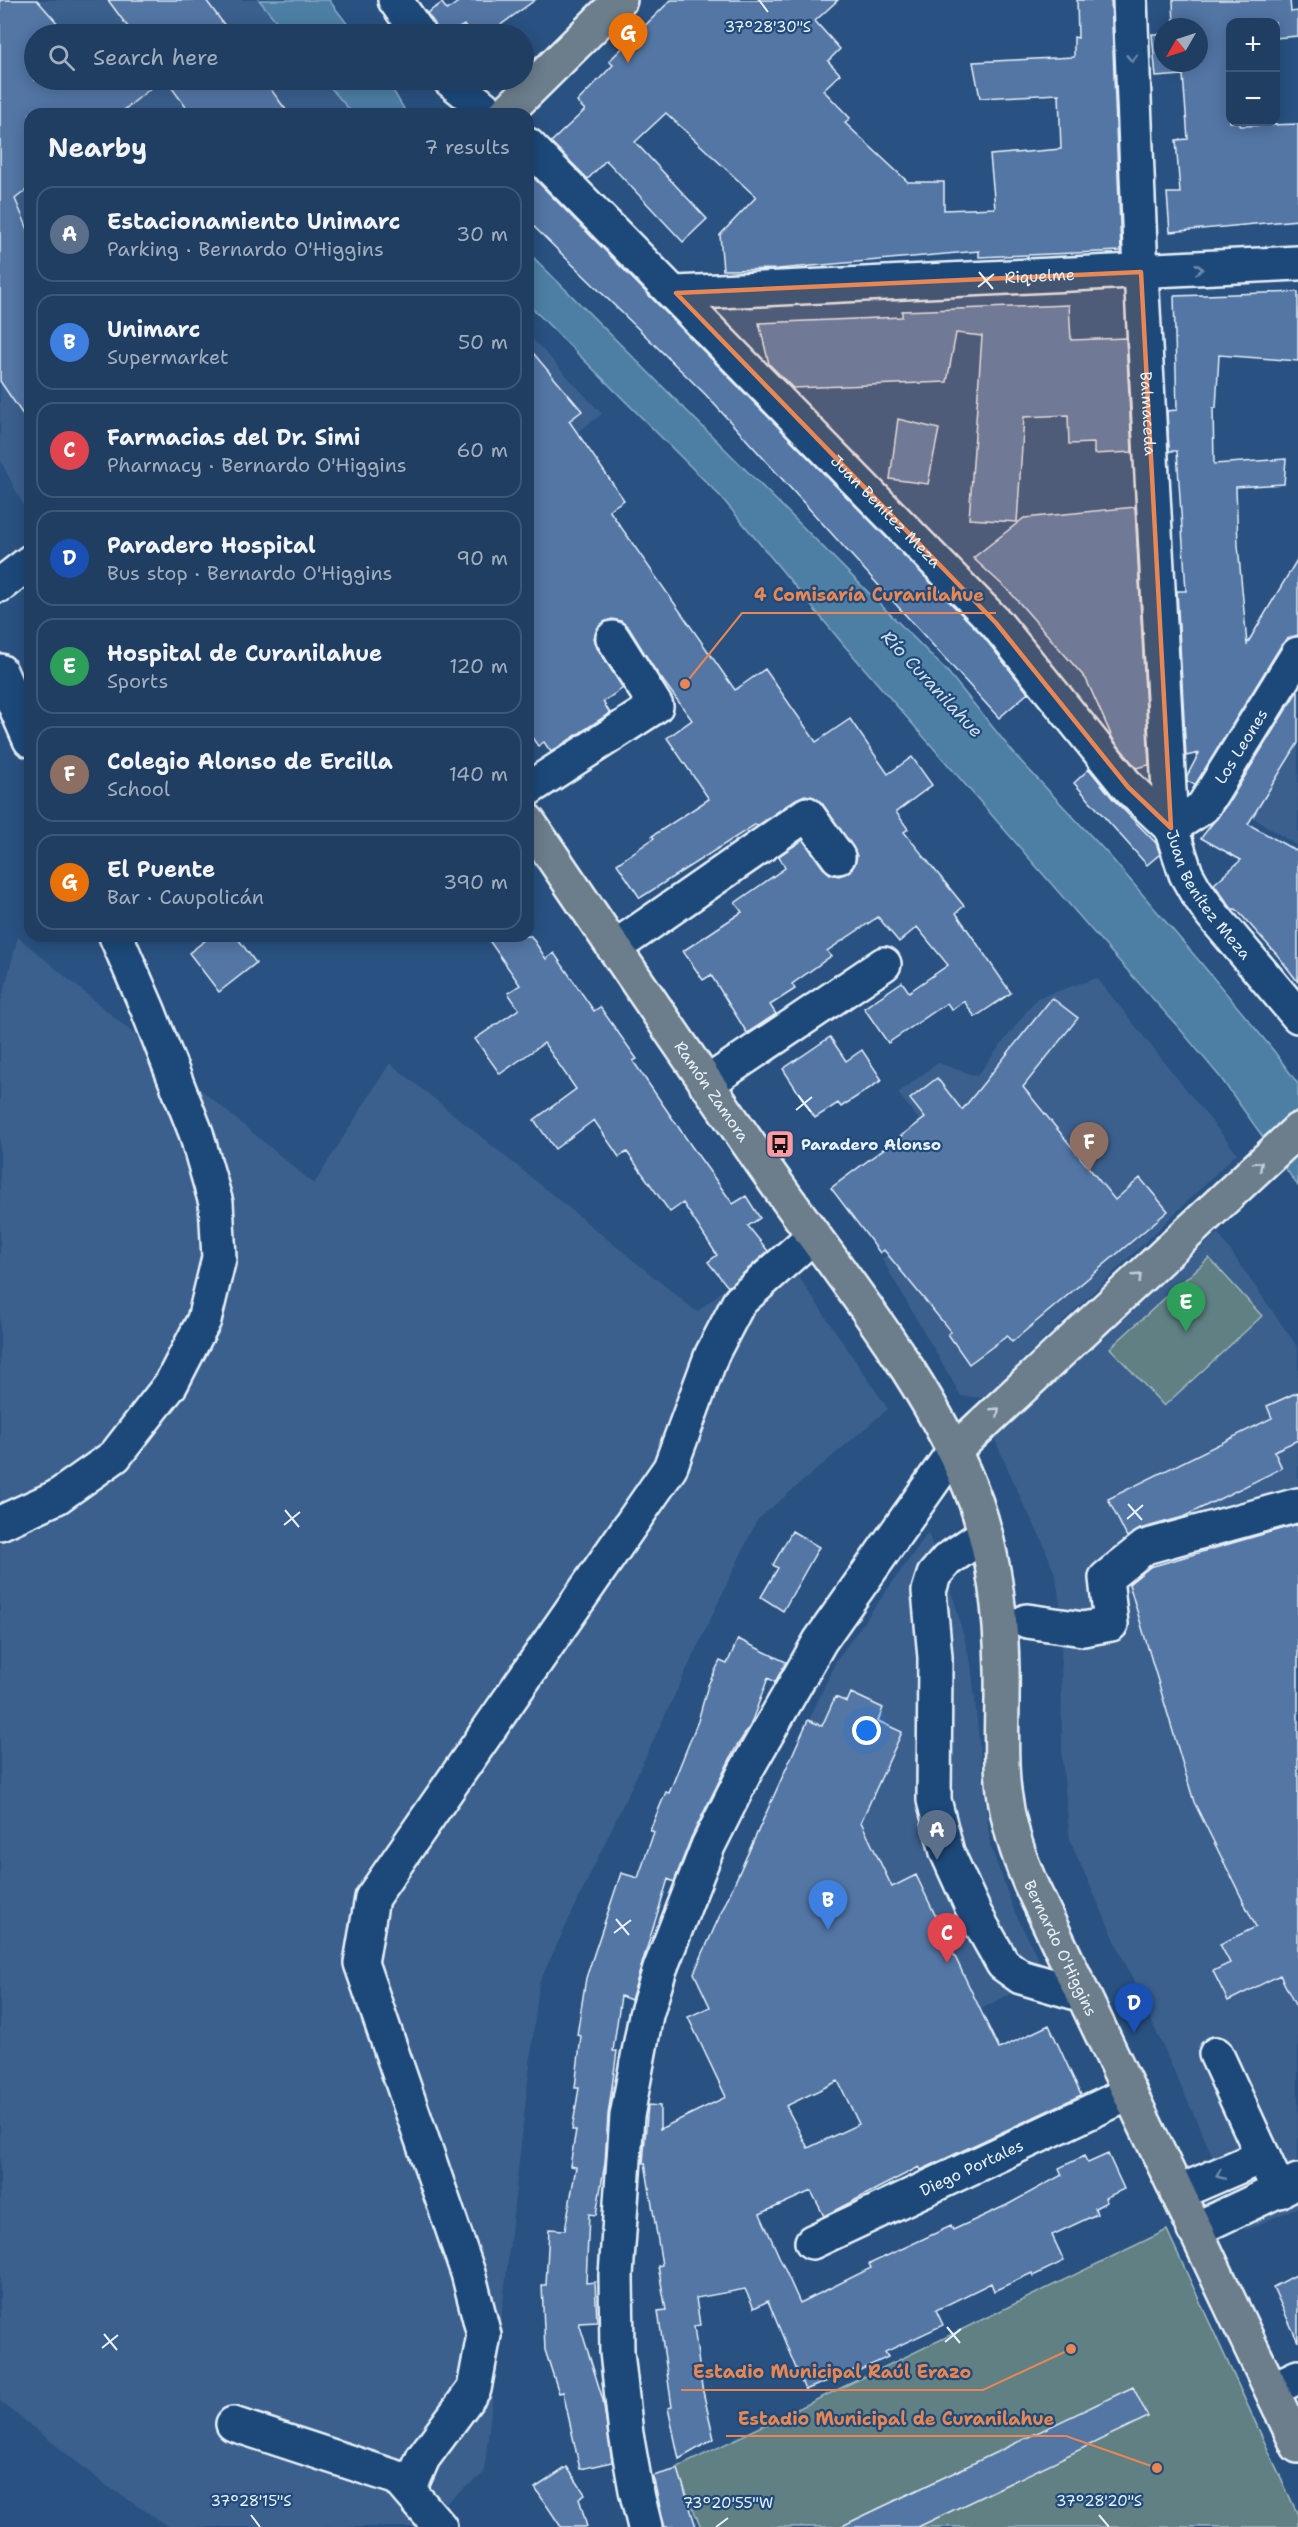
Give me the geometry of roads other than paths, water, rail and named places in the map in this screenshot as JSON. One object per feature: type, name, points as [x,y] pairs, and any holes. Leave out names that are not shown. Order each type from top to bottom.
[{"type":"main road","points":[[534,85],[620,0]]},
{"type":"main road","points":[[511,108],[529,90]]},
{"type":"main road","name":"Ramón Zamora","points":[[534,830],[706,1084],[897,1354],[931,1408],[954,1451]]},
{"type":"main road","points":[[954,1451],[1220,1200],[1298,1130]]},
{"type":"main road","name":"Bernardo O'Higgins","points":[[954,1451],[985,1534],[994,1588],[1002,1665],[1002,1768],[1007,1815],[1021,1861],[1194,2230],[1285,2383],[1298,2446]]},
{"type":"street","points":[[395,0],[412,24]]},
{"type":"street","name":"Balmaceda","points":[[1130,0],[1141,272],[1171,828]]},
{"type":"street","points":[[462,90],[485,108]]},
{"type":"street","name":"Juan Benítez Meza","points":[[534,151],[676,293],[996,623],[1128,787],[1171,828],[1186,874],[1195,890],[1211,913],[1298,1016]]},
{"type":"street","name":"Riquelme","points":[[676,293],[1298,263]]},
{"type":"street","points":[[0,585],[24,567]]},
{"type":"street","points":[[534,785],[656,706],[613,638]]},
{"type":"street","name":"Los Leones","points":[[1171,828],[1203,807],[1298,654]]},
{"type":"street","points":[[0,671],[24,726]]},
{"type":"street","points":[[614,948],[807,814],[838,857]]},
{"type":"street","points":[[0,1523],[57,1497],[115,1456],[171,1384],[204,1320],[219,1258],[216,1203],[196,1133],[119,942]]},
{"type":"street","points":[[706,1084],[884,964]]},
{"type":"street","points":[[409,2490],[423,2458],[474,2389],[484,2335],[468,2273],[362,1964],[372,1898],[670,1468],[712,1354],[739,1302],[813,1236]]},
{"type":"street","points":[[645,2527],[626,2434],[617,2352],[616,2275],[627,2116],[646,2014],[660,1969],[708,1846],[745,1772],[820,1641],[954,1451]]},
{"type":"street","points":[[1027,1621],[1083,1629],[1111,1624],[1106,1578],[1145,1547],[1298,1505]]},
{"type":"street","points":[[985,1534],[947,1560],[934,1575],[929,1591],[936,1668],[934,1800],[947,1852],[975,1914],[1003,1964],[1021,1977],[1083,1995]]},
{"type":"street","points":[[1194,2230],[1288,2186],[1263,2156],[1216,2054]]},
{"type":"street","name":"Diego Portales","points":[[812,2242],[1130,2093]]},
{"type":"street","points":[[1177,2193],[1263,2156]]},
{"type":"street","points":[[233,2424],[398,2478],[440,2527]]},
{"type":"water","points":[[259,0],[329,0],[347,24],[279,24]]},
{"type":"water","points":[[333,90],[393,90],[403,108],[348,108]]},
{"type":"water","name":"Río Curanilahue","points":[[534,258],[947,671],[1017,757],[1108,854],[1274,1051],[1298,1084],[1298,1186],[1220,1077],[1179,1028],[843,644],[721,497],[534,310]]},
{"type":"place","name":"El Puente","points":[[628,63]]},
{"type":"place","name":"4 Comisaría Curanilahue","points":[[685,684]]},
{"type":"place","name":"Paradero Alonso","points":[[780,1144]]},
{"type":"place","name":"Colegio Alonso de Ercilla","points":[[1089,1172]]},
{"type":"place","name":"Hospital de Curanilahue","points":[[1186,1332]]},
{"type":"place","name":"Estacionamiento Unimarc","points":[[937,1860]]},
{"type":"place","name":"Unimarc","points":[[828,1930]]},
{"type":"place","name":"Farmacias del Dr. Simi","points":[[947,1963]]},
{"type":"place","name":"Paradero Hospital","points":[[1134,2033]]},
{"type":"place","name":"Estadio Municipal Raúl Erazo","points":[[1071,2349]]},
{"type":"place","name":"Estadio Municipal de Curanilahue","points":[[1157,2468]]}]
